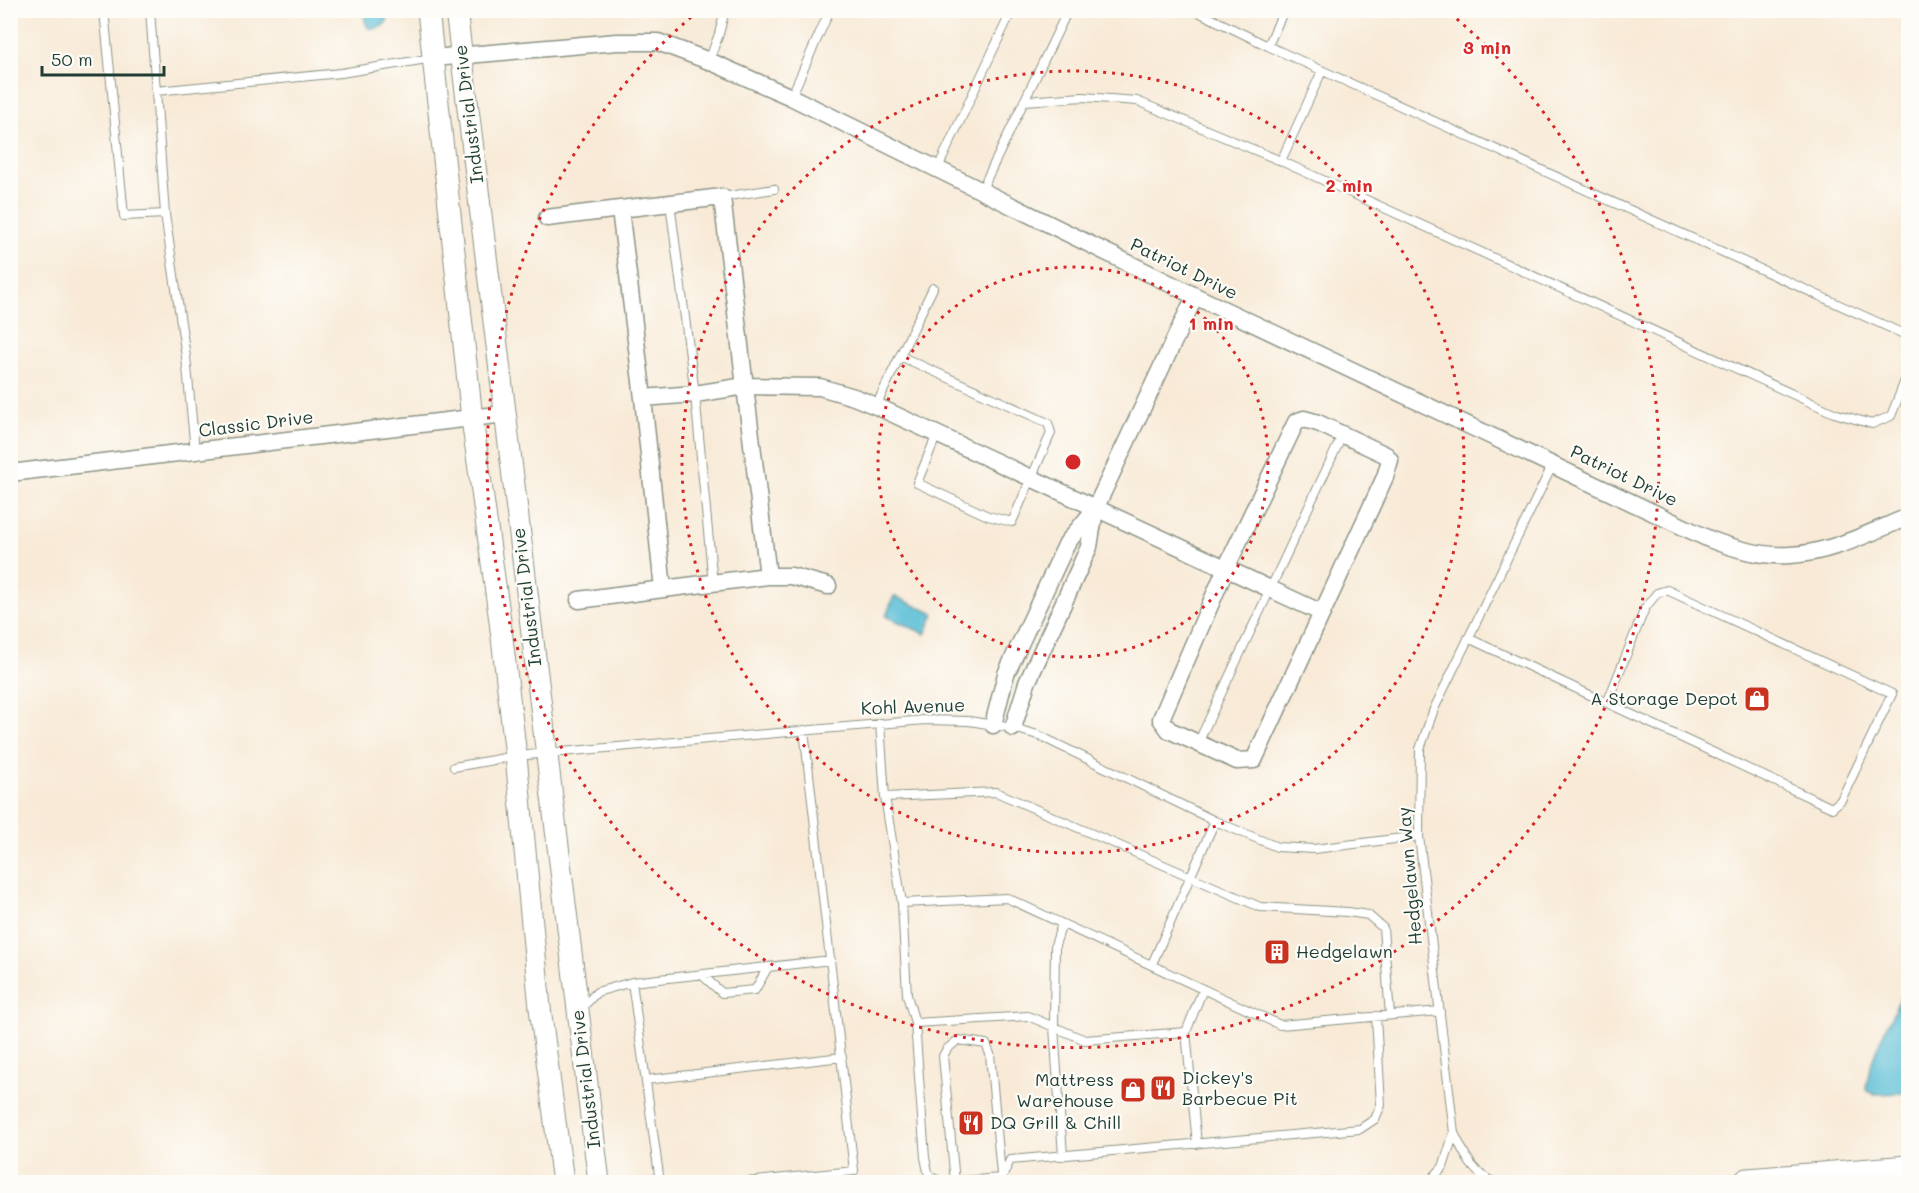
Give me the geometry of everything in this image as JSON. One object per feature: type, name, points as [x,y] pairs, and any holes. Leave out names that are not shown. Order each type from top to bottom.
[{"type":"main road","points":[[1748,1182],[1908,1169]]},
{"type":"street","name":"Industrial Drive","points":[[428,10],[472,419],[500,621],[516,756],[540,1008],[563,1182]]},
{"type":"street","name":"Industrial Drive","points":[[456,10],[599,1182]]},
{"type":"street","name":"Patriot Drive","points":[[434,58],[617,42],[658,42],[709,61],[790,98],[1196,296],[1709,539],[1751,552],[1791,555],[1833,546],[1908,517]]},
{"type":"street","points":[[547,218],[722,197],[768,576]]},
{"type":"street","points":[[620,209],[644,398],[663,589]]},
{"type":"street","points":[[993,725],[1006,674],[1067,543],[1095,509],[1196,296]]},
{"type":"street","points":[[644,398],[695,394],[745,386],[820,387],[854,397],[1322,613]]},
{"type":"street","name":"Classic Drive","points":[[10,473],[505,414]]},
{"type":"street","points":[[1304,419],[1318,423],[1386,455],[1390,460],[1385,477],[1254,760],[1237,761],[1169,730],[1161,719],[1226,568],[1296,422],[1304,419]]},
{"type":"street","points":[[1013,728],[1027,683],[1089,547],[1095,509]]},
{"type":"street","points":[[579,600],[768,576],[790,576],[828,586]]},
{"type":"lane","points":[[104,10],[124,216],[165,214]]},
{"type":"lane","points":[[150,10],[165,214],[186,357],[195,451]]},
{"type":"lane","points":[[709,61],[725,10]]},
{"type":"lane","points":[[790,98],[830,10]]},
{"type":"lane","points":[[937,171],[1012,10]]},
{"type":"lane","points":[[981,192],[1068,10]]},
{"type":"lane","points":[[1194,10],[1322,71],[1908,336]]},
{"type":"lane","points":[[1268,46],[1284,10]]},
{"type":"lane","points":[[156,91],[341,73],[434,58]]},
{"type":"lane","points":[[1281,161],[1322,71]]},
{"type":"lane","points":[[1024,101],[1083,97],[1137,100],[1281,161],[1834,413],[1872,424],[1891,416],[1908,373]]},
{"type":"lane","points":[[722,197],[774,189]]},
{"type":"lane","points":[[670,203],[695,394],[712,584]]},
{"type":"lane","points":[[876,406],[933,288]]},
{"type":"lane","points":[[900,356],[1048,423],[1051,433],[1012,522],[988,516],[917,483],[937,434]]},
{"type":"lane","points":[[1198,743],[1342,436]]},
{"type":"lane","name":"Hedgelawn Way","points":[[1454,1133],[1419,836],[1420,749],[1434,709],[1553,464]]},
{"type":"lane","points":[[1468,638],[1607,703],[1832,808],[1841,800],[1892,694],[1667,590],[1657,593],[1645,608],[1607,703]]},
{"type":"lane","name":"Kohl Avenue","points":[[454,767],[516,756],[804,729],[924,720],[969,721],[1013,728],[1038,735],[1215,820],[1277,847],[1314,849],[1419,836]]},
{"type":"lane","points":[[880,723],[885,797],[902,903],[907,995],[915,1023],[925,1158],[929,1176],[941,1182]]},
{"type":"lane","points":[[746,1182],[854,1171],[804,729]]},
{"type":"lane","points":[[885,797],[996,792],[1260,907],[1368,915],[1383,928],[1390,1015]]},
{"type":"lane","points":[[1152,964],[1215,820]]},
{"type":"lane","points":[[902,903],[1007,898],[1280,1025],[1440,1011]]},
{"type":"lane","points":[[1062,924],[1055,945],[1054,1027],[1063,1156]]},
{"type":"lane","points":[[578,1012],[597,992],[633,982],[831,960]]},
{"type":"lane","points":[[702,975],[723,993],[754,990],[768,967]]},
{"type":"lane","points":[[633,982],[660,1182]]},
{"type":"lane","points":[[1197,1144],[1186,1032],[1203,989]]},
{"type":"lane","points":[[915,1023],[1028,1016],[1085,1040],[1186,1032]]},
{"type":"lane","points":[[1002,1178],[1010,1160],[1360,1129],[1375,1119],[1381,1105],[1376,1017]]},
{"type":"lane","points":[[958,1040],[986,1044],[990,1054],[1002,1178],[950,1182],[943,1056],[946,1049],[958,1040]]},
{"type":"lane","points":[[646,1080],[842,1057]]},
{"type":"lane","points":[[1429,1182],[1443,1167],[1454,1133]]},
{"type":"lane","points":[[1454,1133],[1468,1163],[1494,1182]]},
{"type":"water","points":[[364,11],[389,11],[389,16],[383,25],[368,28]]},
{"type":"water","points":[[894,596],[934,614],[925,634],[886,616]]},
{"type":"water","points":[[1908,982],[1908,1093],[1873,1094],[1866,1090],[1871,1065]]},
{"type":"place","name":"A Storage Depot","points":[[1757,699]]},
{"type":"place","name":"Hedgelawn","points":[[1277,952]]},
{"type":"place","name":"Dickey's Barbecue Pit","points":[[1163,1088]]},
{"type":"place","name":"Mattress Warehouse","points":[[1133,1090]]},
{"type":"place","name":"DQ Grill & Chill","points":[[971,1123]]}]
